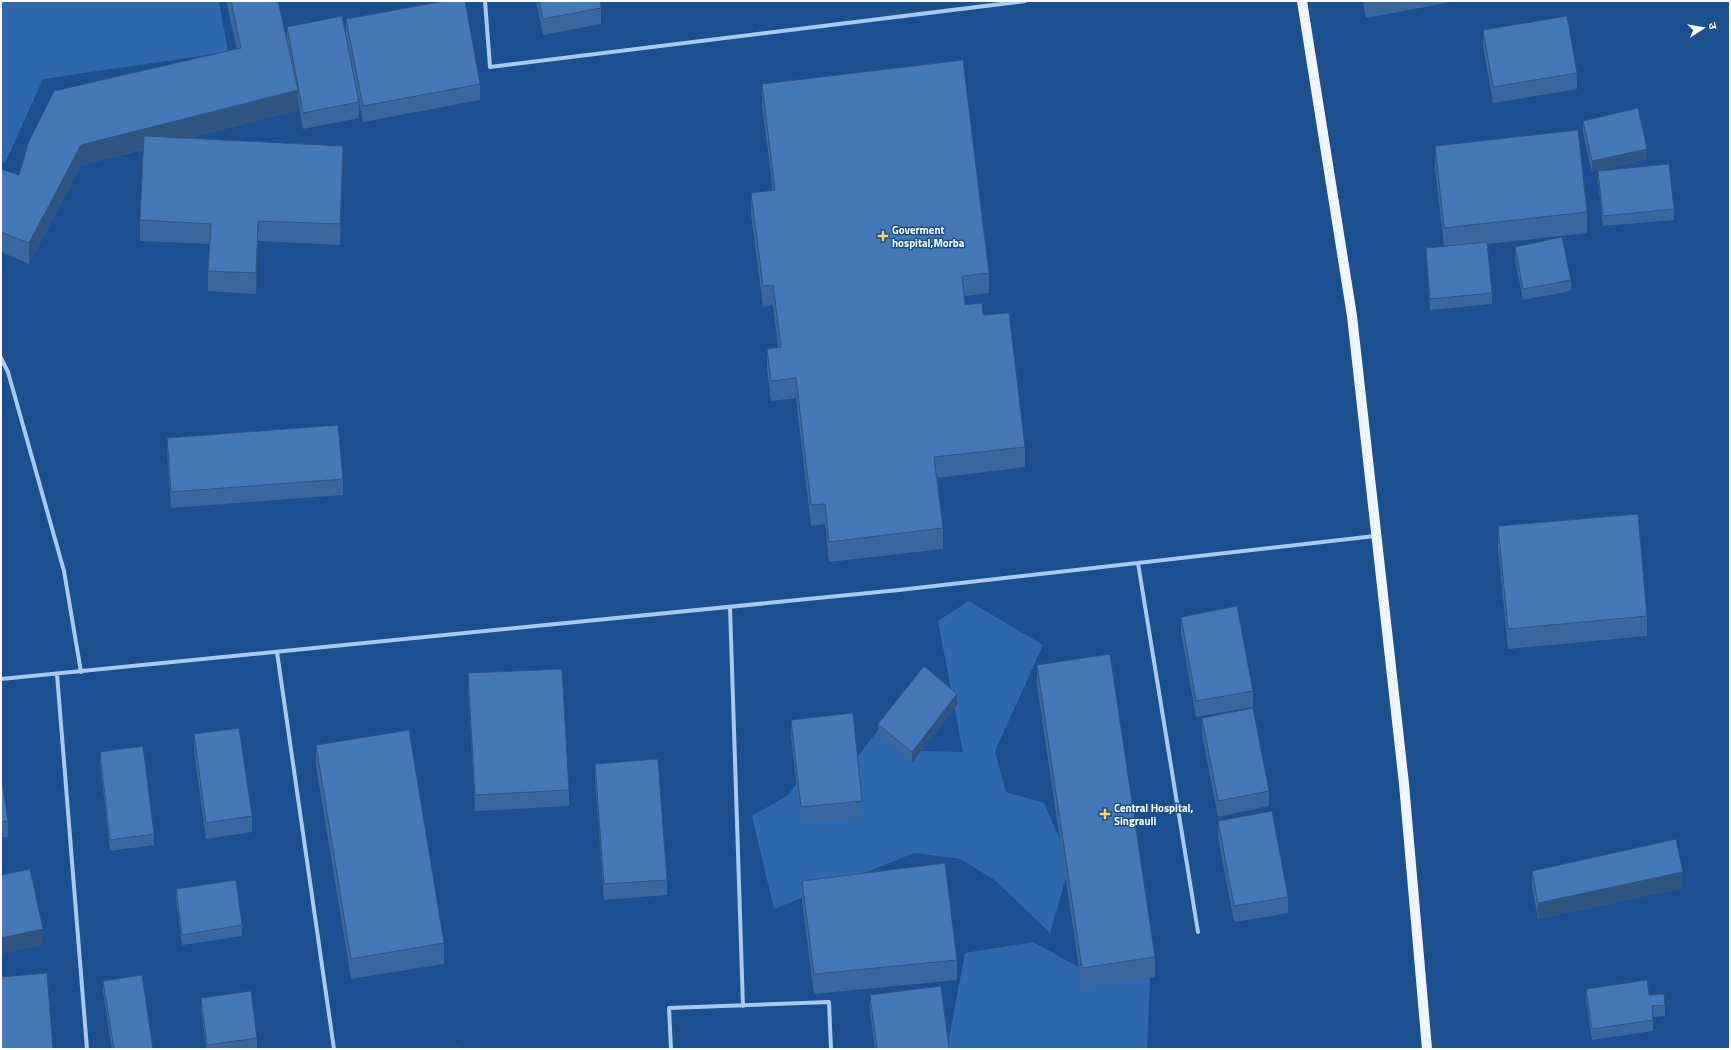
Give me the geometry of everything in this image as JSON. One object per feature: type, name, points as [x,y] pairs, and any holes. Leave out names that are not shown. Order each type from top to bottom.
[{"type":"main road","points":[[1302,1],[1352,316],[1404,784],[1427,1049]]},
{"type":"street","points":[[485,1],[490,67],[1024,1]]},
{"type":"street","points":[[1,358],[8,372],[64,571],[81,672]]},
{"type":"street","points":[[1,679],[730,607],[1376,536]]},
{"type":"street","points":[[1138,563],[1198,932]]},
{"type":"street","points":[[730,607],[743,1006]]},
{"type":"street","points":[[276,652],[334,1049]]},
{"type":"street","points":[[57,674],[86,1049]]},
{"type":"street","points":[[671,1049],[669,1008],[829,1002],[831,1049]]},
{"type":"shaded area","points":[[1,1],[219,1],[228,52],[43,79],[5,163],[1,163]]},
{"type":"shaded area","points":[[969,601],[1043,645],[995,751],[1006,792],[1044,803],[1070,863],[1050,933],[996,881],[961,859],[914,853],[774,909],[752,816],[788,795],[828,742],[841,778],[879,729],[916,751],[963,752],[938,621]]},
{"type":"shaded area","points":[[1033,942],[1082,969],[1151,960],[1147,1049],[947,1049],[965,953]]},
{"type":"building","points":[[231,1],[278,1],[298,90],[81,145],[29,243],[1,232],[1,169],[19,175],[29,141],[54,91],[241,48]]},
{"type":"building","points":[[445,1],[465,1],[480,84],[363,106],[346,19]]},
{"type":"building","points":[[539,1],[600,1],[601,8],[543,19]]},
{"type":"building","points":[[342,16],[359,102],[303,113],[287,27]]},
{"type":"building","points":[[1567,16],[1577,73],[1493,87],[1483,30]]},
{"type":"building","points":[[963,60],[989,273],[962,276],[965,305],[982,303],[983,315],[1009,313],[1025,447],[934,457],[943,528],[829,542],[825,504],[811,505],[796,378],[771,381],[767,349],[781,347],[773,285],[763,286],[751,193],[775,190],[762,84]]},
{"type":"building","points":[[1638,108],[1647,149],[1592,161],[1583,121]]},
{"type":"building","points":[[1578,130],[1587,212],[1444,228],[1435,146]]},
{"type":"building","points":[[144,136],[343,146],[340,224],[258,221],[256,273],[208,271],[211,224],[140,220]]},
{"type":"building","points":[[1669,164],[1674,209],[1603,216],[1598,171]]},
{"type":"building","points":[[1562,237],[1571,280],[1523,289],[1515,247]]},
{"type":"building","points":[[1487,242],[1492,293],[1430,299],[1426,248]]},
{"type":"building","points":[[338,425],[343,479],[171,492],[167,438]]},
{"type":"building","points":[[1638,514],[1647,616],[1508,629],[1498,526]]},
{"type":"building","points":[[1237,606],[1253,691],[1196,701],[1181,617]]},
{"type":"building","points":[[1110,654],[1155,957],[1082,968],[1037,665]]},
{"type":"building","points":[[924,666],[957,694],[912,752],[878,724]]},
{"type":"building","points":[[562,669],[569,790],[475,795],[468,673]]},
{"type":"building","points":[[1253,708],[1269,791],[1218,801],[1202,718]]},
{"type":"building","points":[[853,713],[862,801],[801,807],[791,720]]},
{"type":"building","points":[[239,728],[252,816],[206,823],[194,734]]},
{"type":"building","points":[[409,730],[444,943],[351,959],[316,745]]},
{"type":"building","points":[[143,746],[154,834],[110,840],[100,752]]},
{"type":"building","points":[[658,759],[667,880],[604,884],[595,764]]},
{"type":"building","points":[[1,776],[8,821],[1,822]]},
{"type":"building","points":[[1272,811],[1288,897],[1234,906],[1218,821]]},
{"type":"building","points":[[1676,839],[1683,872],[1538,903],[1532,871]]},
{"type":"building","points":[[945,863],[957,960],[814,974],[802,881]]},
{"type":"building","points":[[30,869],[43,929],[1,938],[1,875]]},
{"type":"building","points":[[236,880],[242,925],[182,935],[176,889]]},
{"type":"building","points":[[47,973],[53,1049],[1,1049],[1,977]]},
{"type":"building","points":[[142,975],[153,1049],[114,1049],[103,981]]},
{"type":"building","points":[[1647,980],[1649,995],[1664,994],[1665,1005],[1652,1006],[1653,1020],[1592,1029],[1586,989]]},
{"type":"building","points":[[941,986],[949,1049],[877,1049],[870,995]]},
{"type":"building","points":[[251,991],[257,1038],[207,1045],[201,998]]},
{"type":"building","points":[[459,1047],[459,1049],[448,1049]]},
{"type":"place","name":"Goverment hospital,Morba","points":[[883,236]]},
{"type":"place","name":"Central Hospital, Singrauli","points":[[1105,814]]}]
